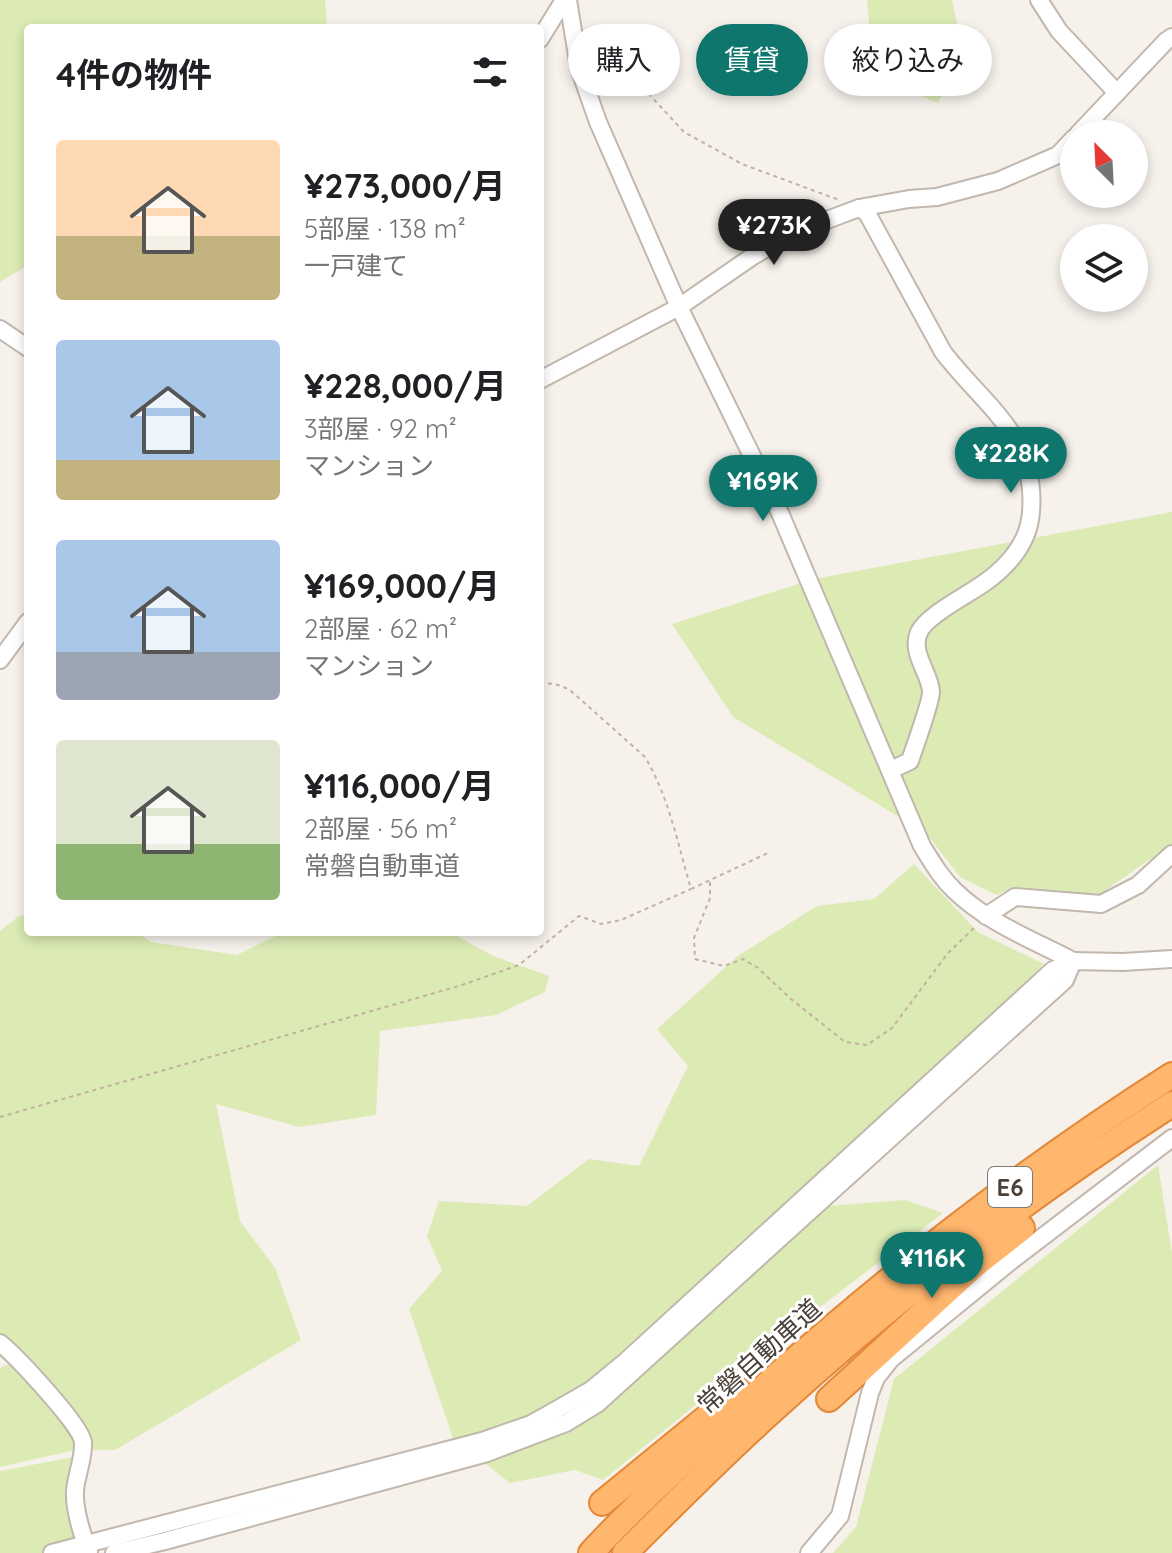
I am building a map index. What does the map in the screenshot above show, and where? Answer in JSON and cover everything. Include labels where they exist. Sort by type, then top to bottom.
[{"type":"highway","name":"常磐自動車道","points":[[591,1553],[664,1480],[855,1307],[1004,1191],[1172,1075]]},
{"type":"highway","name":"常磐自動車道","points":[[625,1553],[765,1417],[872,1324],[1020,1209],[1169,1106]]},
{"type":"highway","points":[[829,1399],[975,1265],[1169,1106]]},
{"type":"highway","points":[[602,1503],[757,1376],[855,1307]]},
{"type":"street","points":[[544,33],[566,0]]},
{"type":"street","points":[[566,0],[579,68],[598,122],[679,307],[780,513],[922,846],[935,868],[955,891],[986,916],[1073,961]]},
{"type":"street","points":[[1039,0],[1059,31],[1117,93]]},
{"type":"street","points":[[1091,120],[1172,37]]},
{"type":"street","points":[[544,378],[679,307],[753,256],[795,232],[859,208],[937,197],[998,181],[1060,153]]},
{"type":"street","points":[[859,208],[867,213],[943,352],[999,415],[1017,441],[1026,460],[1031,488],[1030,521],[1018,550],[1004,567],[939,613],[922,627],[917,636],[921,665],[931,692],[910,761],[891,770]]},
{"type":"street","points":[[0,329],[24,345]]},
{"type":"street","points":[[0,660],[24,627]]},
{"type":"street","points":[[986,916],[1015,897],[1101,904],[1138,885],[1172,854]]},
{"type":"street","points":[[52,1553],[88,1549],[482,1441],[531,1424],[591,1390],[625,1362],[1053,970],[1073,961],[1172,959]]},
{"type":"street","points":[[114,1553],[168,1547],[487,1453],[566,1423],[597,1404],[1065,980],[1073,961]]},
{"type":"street","points":[[809,1553],[840,1516],[870,1393],[876,1378],[891,1359],[1011,1261],[1172,1138]]},
{"type":"street","points":[[0,1343],[59,1406],[83,1439],[75,1493],[81,1531],[88,1549]]},
{"type":"path","points":[[651,96],[684,132],[742,164],[859,208]]},
{"type":"path","points":[[544,683],[559,684],[570,690],[645,757],[661,791],[691,889]]},
{"type":"path","points":[[0,1117],[459,986],[519,965],[579,916],[601,924],[621,920],[770,852]]},
{"type":"path","points":[[710,882],[710,898],[694,938],[695,959],[724,966],[743,959],[758,968],[845,1042],[867,1045],[892,1028],[948,953],[986,916]]},
{"type":"green space","points":[[0,0],[325,0],[327,24],[24,24],[24,267],[0,282]]},
{"type":"green space","points":[[867,0],[952,0],[957,24],[869,24]]},
{"type":"green space","points":[[921,96],[941,96],[938,103]]},
{"type":"green space","points":[[1172,512],[1172,844],[1100,894],[1010,889],[996,895],[960,877],[926,833],[733,717],[672,624],[814,579]]},
{"type":"green space","points":[[914,864],[978,932],[1044,964],[808,1189],[829,1206],[905,1200],[943,1213],[751,1360],[603,1480],[575,1470],[510,1483],[453,1438],[409,1309],[442,1271],[427,1236],[439,1201],[527,1206],[589,1159],[639,1166],[688,1066],[657,1029],[738,956],[817,906],[874,899]]},
{"type":"green space","points":[[24,915],[24,936],[142,936],[151,942],[237,955],[275,936],[457,936],[493,956],[549,976],[545,992],[496,1015],[380,1031],[376,1115],[299,1127],[216,1104],[240,1221],[275,1268],[301,1340],[115,1450],[75,1450],[0,1467],[0,1368],[13,1362],[0,1353],[0,931]]},
{"type":"green space","points":[[1158,1165],[1172,1253],[1172,1553],[833,1553],[856,1527],[894,1379]]},
{"type":"green space","points":[[74,1457],[67,1493],[84,1553],[0,1553],[0,1471]]}]
